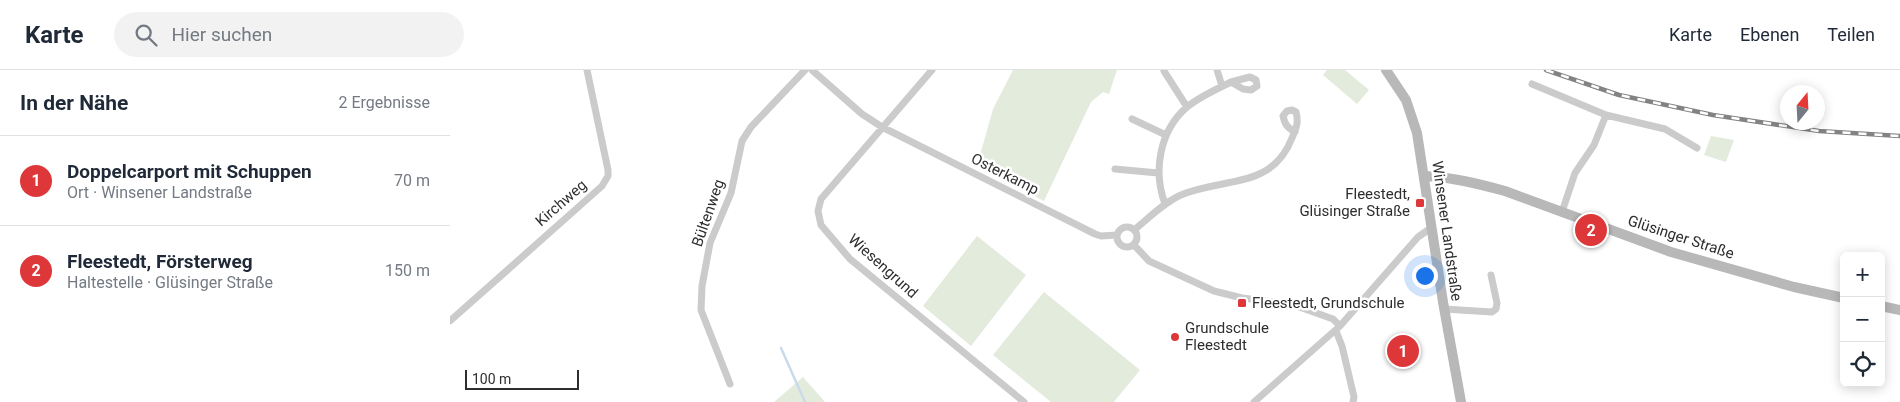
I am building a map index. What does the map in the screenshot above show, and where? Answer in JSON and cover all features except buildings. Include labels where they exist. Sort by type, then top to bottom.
[{"type":"street","name":"Kirchweg","points":[[450,321],[602,186],[608,176],[587,70]]},
{"type":"street","name":"Bültenweg","points":[[730,384],[701,310],[702,286],[710,243],[731,193],[742,141],[751,127],[805,70]]},
{"type":"street","name":"Osterkamp","points":[[812,70],[862,114],[882,127],[1095,234],[1117,236]]},
{"type":"street","points":[[882,127],[932,70]]},
{"type":"street","points":[[1217,70],[1222,86]]},
{"type":"street","name":"Winsener Landstraße","points":[[1386,70],[1403,94],[1412,114],[1461,402]]},
{"type":"street","points":[[1164,71],[1186,107]]},
{"type":"street","points":[[1165,204],[1160,191],[1158,173],[1160,152],[1166,135],[1186,107],[1231,82]]},
{"type":"street","points":[[1532,84],[1606,115],[1665,129],[1696,148]]},
{"type":"street","points":[[1562,212],[1575,173],[1594,145],[1606,115]]},
{"type":"street","points":[[1132,119],[1166,135]]},
{"type":"street","name":"Wiesengrund","points":[[882,127],[821,198],[818,211],[821,225],[850,259],[1024,402]]},
{"type":"street","points":[[1134,245],[1137,237],[1134,230],[1165,204],[1181,195],[1246,179],[1269,170],[1288,150],[1295,132]]},
{"type":"street","points":[[1116,169],[1158,173]]},
{"type":"street","name":"Glüsinger Straße","points":[[1424,176],[1437,176],[1505,191],[1696,260],[1794,287],[1840,297]]},
{"type":"street","name":"Osterkamp","points":[[1134,230],[1126,227],[1119,232],[1117,236],[1118,242],[1122,246],[1134,245],[1149,261],[1214,291],[1237,298],[1291,304],[1333,319],[1338,328]]},
{"type":"street","points":[[1254,402],[1338,328],[1418,237],[1431,228]]},
{"type":"street","points":[[1444,309],[1492,312],[1496,309],[1497,303],[1491,275]]},
{"type":"street","points":[[1885,307],[1900,310]]},
{"type":"street","points":[[1338,328],[1354,397],[1353,402]]},
{"type":"green space","points":[[1013,70],[1117,70],[1109,94],[1103,92],[1091,102],[1044,201],[977,166],[993,109]]},
{"type":"green space","points":[[1327,70],[1345,70],[1369,90],[1357,104],[1323,75]]},
{"type":"green space","points":[[1711,136],[1734,140],[1726,162],[1704,155]]},
{"type":"green space","points":[[977,236],[1026,275],[971,346],[923,306]]},
{"type":"green space","points":[[1044,292],[1140,370],[1114,402],[1051,402],[993,355]]},
{"type":"green space","points":[[803,377],[825,402],[774,402]]},
{"type":"waterway","points":[[781,348],[805,402]]},
{"type":"railway","points":[[1546,70],[1619,95],[1713,115],[1819,131],[1900,136]]},
{"type":"place","name":"Fleestedt, Glüsinger Straße","points":[[1420,203]]},
{"type":"place","name":"Fleestedt, Försterweg","points":[[1591,230]]},
{"type":"place","name":"Fleestedt, Grundschule","points":[[1242,303]]},
{"type":"place","name":"Grundschule Fleestedt","points":[[1175,337]]},
{"type":"place","name":"Doppelcarport mit Schuppen","points":[[1403,351]]}]
